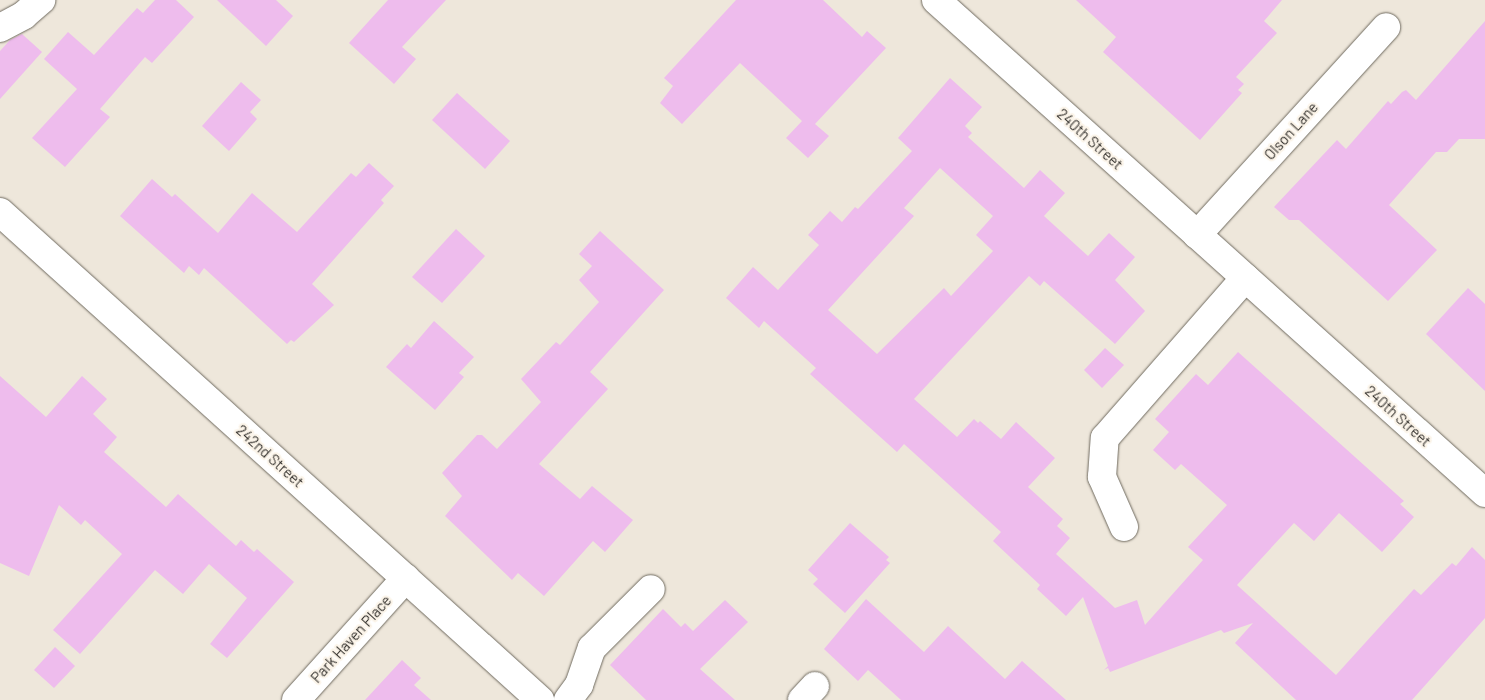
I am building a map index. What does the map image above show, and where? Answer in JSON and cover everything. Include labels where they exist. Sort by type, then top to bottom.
[{"type":"street","points":[[0,28],[41,0]]},
{"type":"street","name":"240th Street","points":[[936,0],[1485,493]]},
{"type":"street","name":"Olson Lane","points":[[1197,235],[1386,27]]},
{"type":"street","name":"242nd Street","points":[[0,212],[540,700]]},
{"type":"street","points":[[1124,527],[1102,477],[1105,438],[1245,278]]},
{"type":"street","name":"Park Haven Place","points":[[296,700],[406,578]]},
{"type":"street","points":[[568,700],[579,685],[592,648],[651,589]]},
{"type":"building","points":[[155,0],[176,0],[194,17],[152,63],[145,57],[100,109],[110,117],[65,167],[32,138],[77,89],[44,59],[68,32],[94,55],[137,8],[143,13]]},
{"type":"building","points":[[217,0],[276,0],[293,16],[266,46]]},
{"type":"building","points":[[388,0],[446,0],[402,47],[416,59],[394,84],[349,43]]},
{"type":"building","points":[[736,0],[823,0],[862,37],[867,31],[886,48],[815,124],[829,136],[808,158],[786,138],[802,121],[740,63],[682,124],[660,103],[673,86],[664,78]]},
{"type":"building","points":[[1076,0],[1282,0],[1264,21],[1277,33],[1236,77],[1244,84],[1238,90],[1242,93],[1200,140],[1103,52],[1116,37]]},
{"type":"building","points":[[1485,21],[1485,139],[1459,139],[1447,152],[1436,152],[1389,205],[1437,250],[1388,301],[1299,220],[1289,220],[1274,207],[1337,140],[1346,149],[1388,101],[1391,104],[1406,90],[1416,100]]},
{"type":"building","points":[[22,34],[42,52],[0,99],[0,51],[10,40]]},
{"type":"building","points":[[950,78],[982,107],[965,126],[972,133],[968,137],[1024,188],[1040,170],[1065,193],[1044,216],[1088,256],[1109,233],[1135,257],[1115,280],[1145,311],[1115,344],[1044,281],[1040,286],[1029,276],[914,399],[957,437],[974,419],[978,423],[980,421],[1001,439],[1016,422],[1055,458],[1028,487],[1063,519],[1057,526],[1070,538],[1056,554],[1115,608],[1137,600],[1145,625],[1203,560],[1188,547],[1227,505],[1181,464],[1175,470],[1153,450],[1169,432],[1155,419],[1196,374],[1208,385],[1238,352],[1404,501],[1400,504],[1414,517],[1382,552],[1339,513],[1314,541],[1294,523],[1237,585],[1336,675],[1414,589],[1421,595],[1452,563],[1456,566],[1472,547],[1485,560],[1485,618],[1412,700],[1296,700],[1235,643],[1253,623],[1224,633],[1221,630],[1110,672],[1108,668],[1104,670],[1108,666],[1083,597],[1066,616],[1037,589],[1040,585],[993,541],[1001,532],[904,444],[897,452],[810,374],[816,368],[764,321],[759,328],[726,298],[753,267],[778,290],[819,245],[808,235],[830,211],[842,222],[855,207],[858,209],[912,151],[898,138]],"holes":[[[940,168],[993,216],[976,235],[993,251],[951,296],[944,288],[877,354],[828,310],[914,216],[904,208]]]},
{"type":"building","points":[[241,82],[261,100],[250,112],[257,119],[229,151],[202,126]]},
{"type":"building","points":[[457,93],[510,141],[485,169],[432,120]]},
{"type":"building","points":[[369,163],[394,186],[381,200],[384,203],[312,284],[334,305],[294,342],[291,340],[287,344],[204,268],[199,275],[189,266],[184,273],[120,216],[152,179],[172,197],[175,194],[218,233],[252,193],[297,232],[351,173],[356,177]]},
{"type":"building","points":[[456,229],[485,256],[442,303],[412,277]]},
{"type":"building","points":[[600,231],[664,290],[590,372],[608,389],[539,464],[580,499],[592,486],[633,520],[605,552],[593,541],[544,596],[518,573],[512,580],[445,516],[462,496],[442,473],[477,435],[482,435],[497,449],[541,402],[521,379],[556,342],[560,345],[599,302],[579,280],[592,266],[579,254]]},
{"type":"building","points":[[1468,288],[1485,304],[1485,391],[1426,334]]},
{"type":"building","points":[[434,321],[474,357],[459,373],[464,377],[435,410],[386,367],[407,344],[411,348]]},
{"type":"building","points":[[1105,348],[1124,365],[1102,388],[1084,370]]},
{"type":"building","points":[[0,376],[46,417],[82,376],[107,399],[93,414],[117,437],[104,452],[166,507],[178,494],[236,546],[241,540],[254,552],[257,549],[294,582],[227,658],[210,644],[247,598],[209,564],[183,594],[155,570],[80,654],[53,630],[122,554],[85,520],[81,525],[59,505],[29,576],[0,563]]},
{"type":"building","points":[[850,523],[889,557],[886,560],[890,563],[845,613],[813,584],[818,579],[808,570]]},
{"type":"building","points":[[866,599],[924,652],[948,626],[1005,679],[1022,661],[1066,700],[901,700],[868,670],[858,681],[824,649]]},
{"type":"building","points":[[725,600],[748,622],[700,669],[735,700],[646,700],[610,665],[663,609],[681,627],[685,623],[693,631]]},
{"type":"building","points":[[55,647],[75,666],[54,688],[34,670]]},
{"type":"building","points":[[402,660],[421,678],[414,685],[431,700],[365,700]]}]
